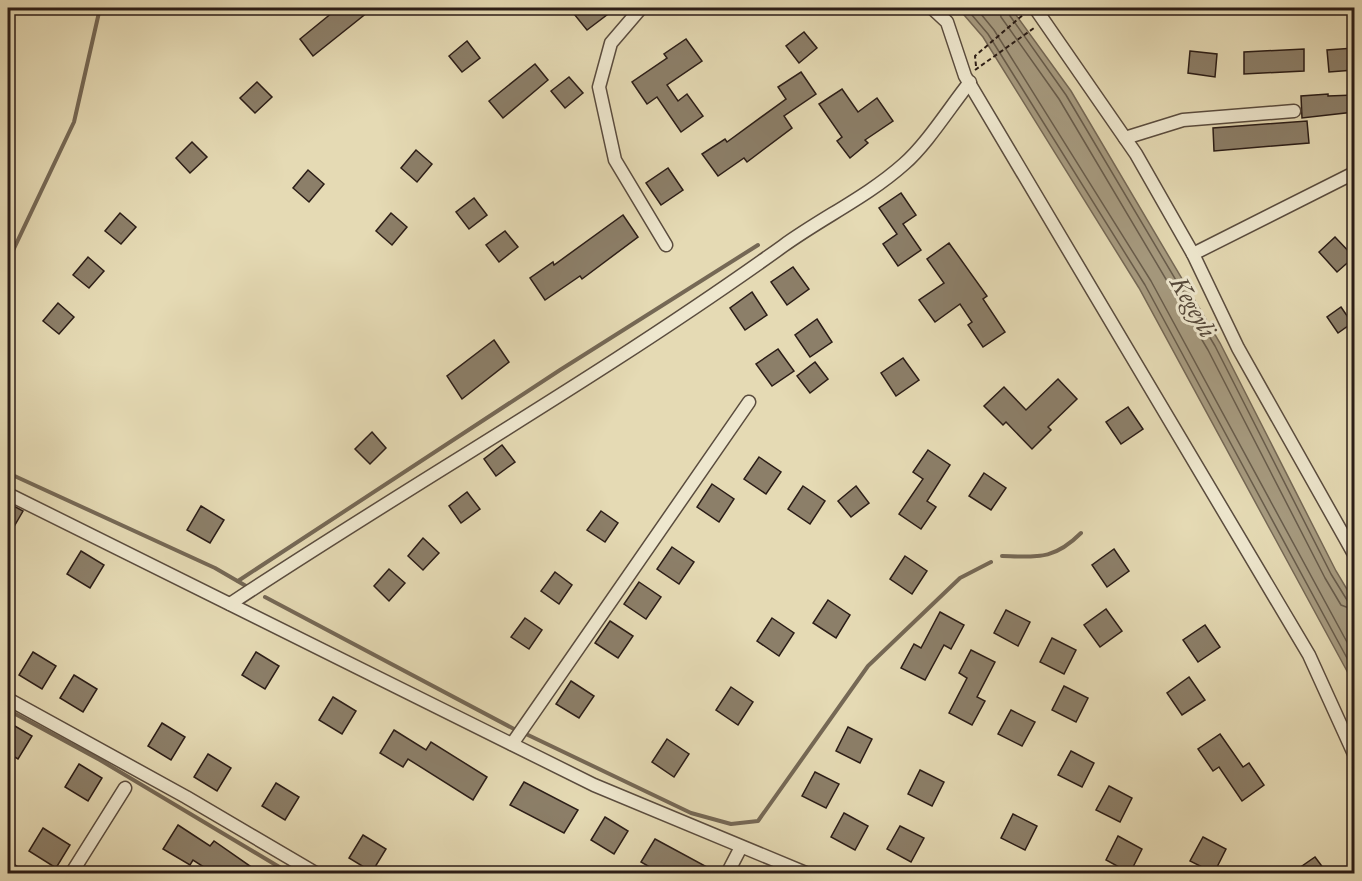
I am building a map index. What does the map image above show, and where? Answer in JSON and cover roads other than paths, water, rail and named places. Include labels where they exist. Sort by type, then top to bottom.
[{"type":"street","points":[[641,8],[611,44],[599,87],[615,160],[666,245]]},
{"type":"street","points":[[933,8],[947,22],[970,76],[1309,655],[1354,754]]},
{"type":"street","points":[[1031,10],[1125,138],[1193,254],[1238,348],[1354,554]]},
{"type":"street","points":[[230,604],[340,532],[687,315],[787,243],[849,207],[906,163],[970,76]]},
{"type":"street","points":[[1125,138],[1183,120],[1294,111]]},
{"type":"street","points":[[1193,254],[1354,173]]},
{"type":"street","points":[[512,744],[749,402]]},
{"type":"street","points":[[8,494],[594,785],[741,848],[808,873]]},
{"type":"street","points":[[8,699],[186,797],[317,873]]},
{"type":"street","points":[[71,873],[125,788]]},
{"type":"street","points":[[727,873],[741,848]]},
{"type":"street","points":[[8,868],[16,873]]},
{"type":"water","name":"Kegeyli","points":[[958,8],[1011,8],[1071,91],[1220,343],[1336,571],[1354,601],[1354,684],[1139,288],[983,37]]},
{"type":"waterway","points":[[8,261],[74,122],[100,8]]},
{"type":"waterway","points":[[238,581],[560,370],[758,245]]},
{"type":"waterway","points":[[8,473],[215,568],[246,586]]},
{"type":"waterway","points":[[1002,556],[1045,555],[1062,548],[1081,533]]},
{"type":"waterway","points":[[526,734],[691,813],[731,824],[758,821],[868,666],[960,578],[991,562]]},
{"type":"waterway","points":[[265,597],[514,729]]},
{"type":"waterway","points":[[8,710],[100,760],[291,874]]}]
